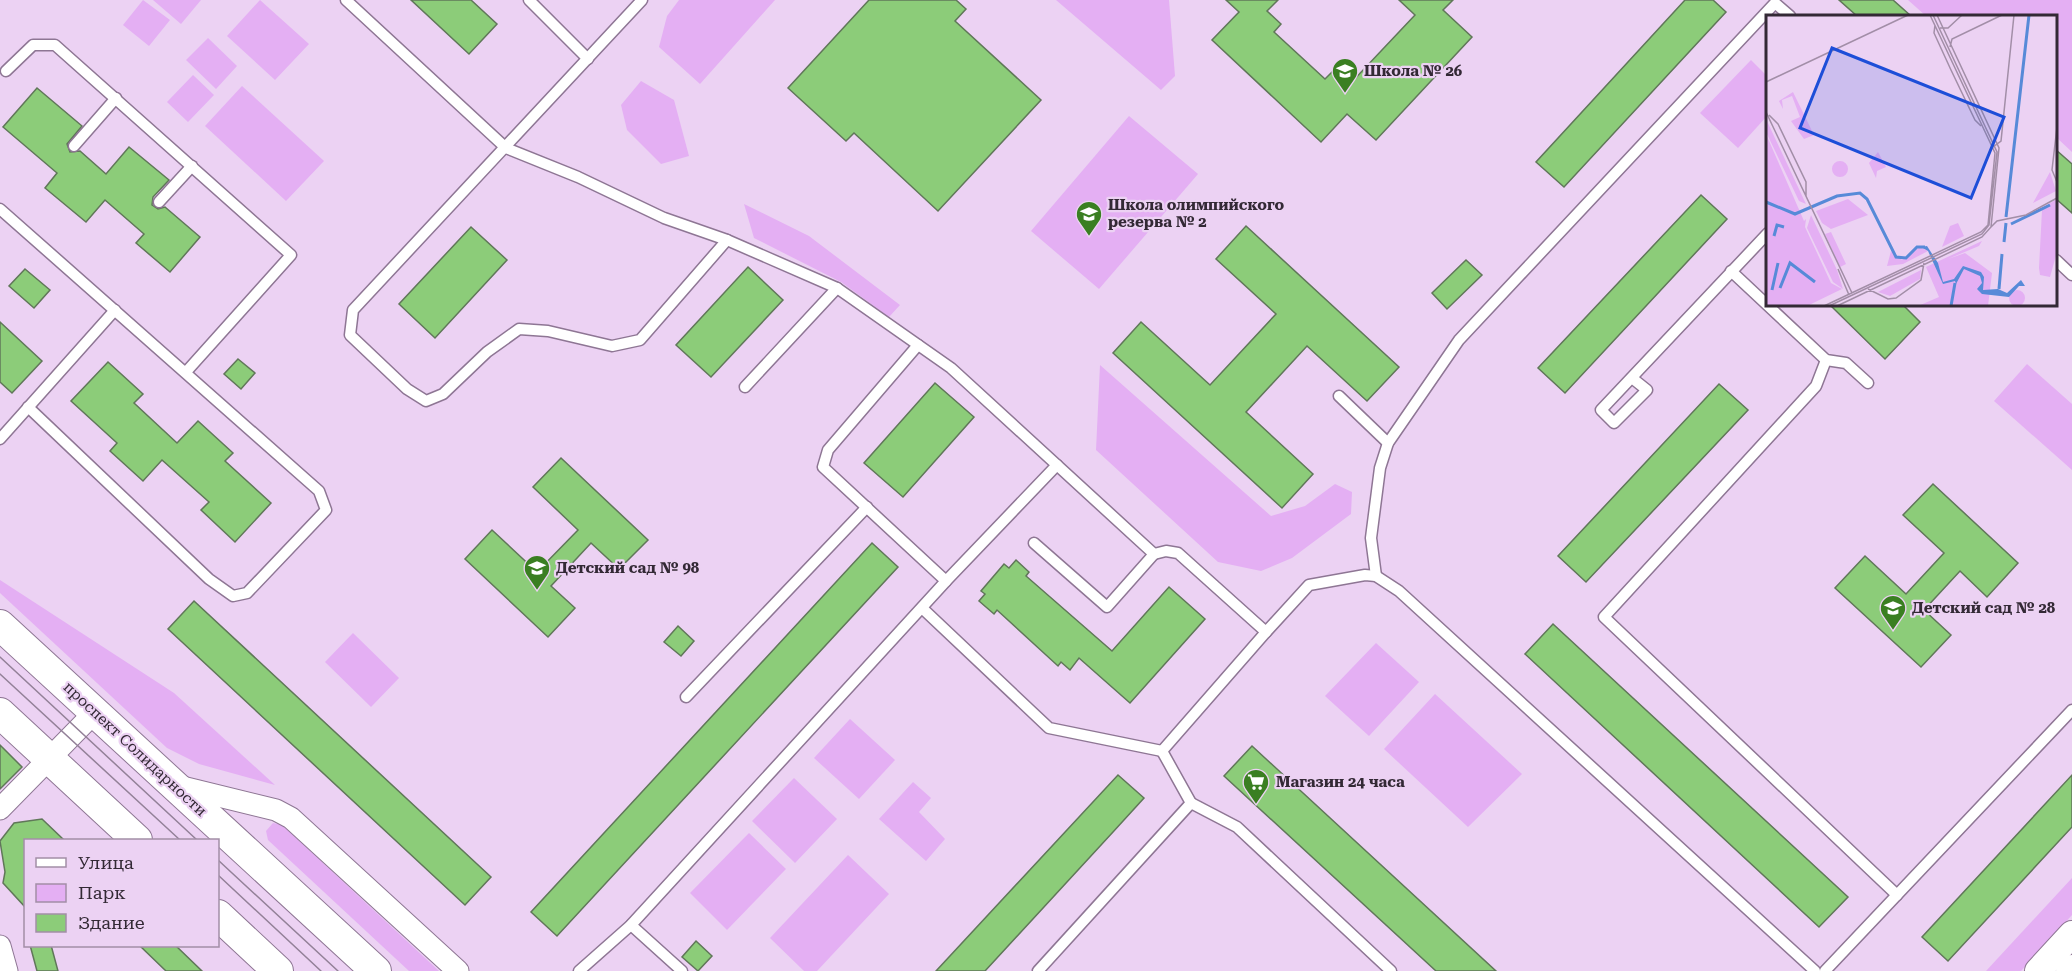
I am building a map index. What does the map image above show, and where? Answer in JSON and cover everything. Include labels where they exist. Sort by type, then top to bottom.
[{"type":"main road","name":"проспект Солидарности","points":[[0,625],[376,971]]},
{"type":"main road","points":[[0,713],[136,839]]},
{"type":"main road","points":[[219,916],[278,971]]},
{"type":"street","points":[[0,809],[95,712]]},
{"type":"street","points":[[174,785],[276,810],[291,818],[458,971]]},
{"type":"street","points":[[2038,971],[2072,934]]},
{"type":"street","points":[[0,946],[7,971]]},
{"type":"street","points":[[2069,971],[2072,968]]},
{"type":"lane","points":[[346,0],[506,148],[578,177],[664,218],[728,240],[837,288],[951,368],[1154,554]]},
{"type":"lane","points":[[529,0],[588,59]]},
{"type":"lane","points":[[642,0],[353,310],[350,335],[407,389],[426,401],[443,394],[487,352],[519,329],[548,331],[612,346],[640,340],[728,240]]},
{"type":"lane","points":[[1376,576],[1371,538],[1380,468],[1388,442],[1459,340],[1774,2],[1789,15]]},
{"type":"lane","points":[[2,71],[33,45],[55,45],[291,255],[186,372]]},
{"type":"lane","points":[[74,146],[116,98]]},
{"type":"lane","points":[[159,202],[192,166]]},
{"type":"lane","points":[[0,209],[319,491],[326,510],[247,593],[233,596],[209,579],[28,407]]},
{"type":"lane","points":[[1632,378],[1766,234]]},
{"type":"lane","points":[[2057,262],[2072,275]]},
{"type":"lane","points":[[1731,272],[1766,304]]},
{"type":"lane","points":[[745,387],[837,288]]},
{"type":"lane","points":[[1768,306],[1826,360],[1846,363],[1868,383]]},
{"type":"lane","points":[[0,439],[115,310]]},
{"type":"lane","points":[[918,345],[828,450],[823,467],[946,581]]},
{"type":"lane","points":[[1826,360],[1816,386],[1604,617],[1897,895]]},
{"type":"lane","points":[[1339,396],[1388,442]]},
{"type":"lane","points":[[579,971],[631,925],[921,608],[1056,465]]},
{"type":"lane","points":[[686,697],[867,507]]},
{"type":"lane","points":[[1034,543],[1107,607],[1154,554],[1166,551],[1178,553],[1266,632]]},
{"type":"lane","points":[[1162,751],[1309,585],[1365,575],[1376,576],[1399,591],[1815,971]]},
{"type":"lane","points":[[921,608],[1049,728],[1162,751],[1191,803],[1237,827],[1392,971]]},
{"type":"lane","points":[[1825,971],[2072,710]]},
{"type":"lane","points":[[1038,971],[1191,803]]},
{"type":"lane","points":[[631,925],[682,971]]},
{"type":"green space","points":[[143,0],[170,20],[149,46],[123,25]]},
{"type":"green space","points":[[153,0],[201,0],[181,24]]},
{"type":"green space","points":[[260,0],[309,44],[275,80],[227,36]]},
{"type":"green space","points":[[679,0],[775,0],[700,84],[659,47],[667,16]]},
{"type":"green space","points":[[1056,0],[1169,0],[1175,76],[1161,90]]},
{"type":"green space","points":[[1908,0],[2072,0],[2072,152],[2057,138],[2057,15],[1925,15]]},
{"type":"green space","points":[[208,38],[237,66],[216,89],[186,60]]},
{"type":"green space","points":[[1751,60],[1766,75],[1766,117],[1738,148],[1700,113]]},
{"type":"green space","points":[[193,75],[214,95],[188,122],[167,102]]},
{"type":"green space","points":[[641,81],[674,100],[689,156],[661,164],[627,130],[621,105]]},
{"type":"green space","points":[[242,86],[324,161],[286,201],[205,126]]},
{"type":"green space","points":[[1129,116],[1198,174],[1099,289],[1031,231]]},
{"type":"green space","points":[[744,204],[809,236],[900,305],[889,317],[841,282],[754,238]]},
{"type":"green space","points":[[2027,364],[2072,404],[2072,470],[1994,401]]},
{"type":"green space","points":[[1100,365],[1271,516],[1305,506],[1335,484],[1352,492],[1351,514],[1292,558],[1261,571],[1218,562],[1096,450]]},
{"type":"green space","points":[[0,580],[174,693],[275,785],[199,764],[167,748],[0,593]]},
{"type":"green space","points":[[353,633],[399,678],[371,707],[325,662]]},
{"type":"green space","points":[[1376,643],[1419,682],[1369,736],[1325,696]]},
{"type":"green space","points":[[1435,694],[1522,774],[1468,827],[1384,749]]},
{"type":"green space","points":[[850,719],[895,760],[859,799],[814,758]]},
{"type":"green space","points":[[794,778],[837,819],[795,863],[752,821]]},
{"type":"green space","points":[[913,782],[931,798],[919,812],[945,839],[926,861],[879,819]]},
{"type":"green space","points":[[273,823],[282,825],[439,971],[409,971],[268,840],[266,831]]},
{"type":"green space","points":[[749,833],[786,869],[727,930],[690,893]]},
{"type":"green space","points":[[848,855],[889,894],[817,971],[804,971],[770,938]]},
{"type":"green space","points":[[2072,878],[2072,915],[2021,971],[1986,971]]},
{"type":"building","points":[[411,0],[471,0],[497,24],[469,54]]},
{"type":"building","points":[[869,0],[956,0],[966,9],[955,21],[1041,100],[938,211],[854,133],[846,141],[788,88]]},
{"type":"building","points":[[1226,0],[1278,0],[1267,11],[1281,24],[1274,32],[1325,79],[1333,71],[1348,86],[1415,15],[1399,0],[1453,0],[1443,10],[1472,37],[1376,140],[1347,114],[1321,142],[1212,40],[1239,12]]},
{"type":"building","points":[[1685,0],[1713,0],[1726,12],[1564,187],[1536,162]]},
{"type":"building","points":[[1839,0],[1893,0],[1910,15],[1856,15]]},
{"type":"building","points":[[37,88],[82,126],[67,144],[70,152],[80,151],[106,174],[129,147],[169,180],[153,197],[152,205],[158,209],[165,207],[200,237],[170,272],[136,243],[144,234],[105,200],[86,222],[45,188],[57,173],[3,127]]},
{"type":"building","points":[[2057,151],[2072,164],[2072,213],[2057,200]]},
{"type":"building","points":[[1701,195],[1727,219],[1565,393],[1538,368]]},
{"type":"building","points":[[1246,226],[1399,367],[1367,401],[1307,346],[1246,412],[1313,474],[1282,508],[1113,353],[1141,322],[1210,385],[1276,314],[1216,259]]},
{"type":"building","points":[[471,227],[507,260],[435,338],[399,304]]},
{"type":"building","points":[[1466,260],[1482,275],[1447,309],[1432,293]]},
{"type":"building","points":[[748,267],[783,300],[711,377],[676,345]]},
{"type":"building","points":[[25,269],[50,290],[34,308],[9,286]]},
{"type":"building","points":[[1831,306],[1904,306],[1920,322],[1885,359]]},
{"type":"building","points":[[0,322],[42,361],[12,393],[0,382]]},
{"type":"building","points":[[238,359],[255,373],[241,389],[224,374]]},
{"type":"building","points":[[108,362],[143,394],[134,403],[177,443],[198,421],[233,453],[225,461],[271,503],[235,542],[201,510],[209,502],[162,460],[143,481],[110,451],[117,443],[71,401]]},
{"type":"building","points":[[935,383],[974,417],[903,497],[864,463]]},
{"type":"building","points":[[1719,384],[1748,410],[1586,582],[1558,556]]},
{"type":"building","points":[[561,458],[648,540],[619,569],[591,543],[551,586],[575,608],[548,637],[465,559],[492,530],[537,572],[578,530],[533,487]]},
{"type":"building","points":[[1933,484],[2018,563],[1987,597],[1960,571],[1924,610],[1951,635],[1921,667],[1835,588],[1865,556],[1906,594],[1944,553],[1903,515]]},
{"type":"building","points":[[872,543],[898,567],[557,936],[531,912]]},
{"type":"building","points":[[1016,560],[1029,572],[1026,576],[1112,651],[1169,587],[1205,619],[1130,703],[1079,658],[1070,670],[1061,662],[1058,666],[997,610],[994,614],[979,601],[985,594],[981,591],[1004,564],[1009,568]]},
{"type":"building","points":[[194,601],[491,877],[465,905],[168,629]]},
{"type":"building","points":[[1553,624],[1848,897],[1819,927],[1525,654]]},
{"type":"building","points":[[678,626],[694,641],[681,656],[664,642]]},
{"type":"building","points":[[0,745],[22,767],[0,789]]},
{"type":"building","points":[[1252,746],[1496,971],[1436,971],[1224,776]]},
{"type":"building","points":[[1118,775],[1144,798],[985,971],[936,971]]},
{"type":"building","points":[[2072,775],[2072,827],[1948,961],[1922,937]]},
{"type":"building","points":[[42,819],[63,839],[24,839],[24,906],[3,883],[5,872],[0,841],[14,823]]},
{"type":"building","points":[[696,941],[712,956],[698,971],[682,957]]},
{"type":"building","points":[[31,947],[52,947],[58,971],[37,971]]},
{"type":"building","points":[[141,947],[177,947],[202,971],[166,971]]},
{"type":"tram line","points":[[0,657],[196,839]]},
{"type":"tram line","points":[[0,674],[179,839]]},
{"type":"tram line","points":[[219,861],[338,971]]},
{"type":"tram line","points":[[219,876],[321,971]]},
{"type":"place","name":"Школа № 26","points":[[1345,94]]},
{"type":"place","name":"Школа олимпийского резерва № 2","points":[[1089,237]]},
{"type":"place","name":"Детский сад № 98","points":[[537,591]]},
{"type":"place","name":"Детский сад № 28","points":[[1893,631]]},
{"type":"place","name":"Магазин 24 часа","points":[[1256,805]]}]
